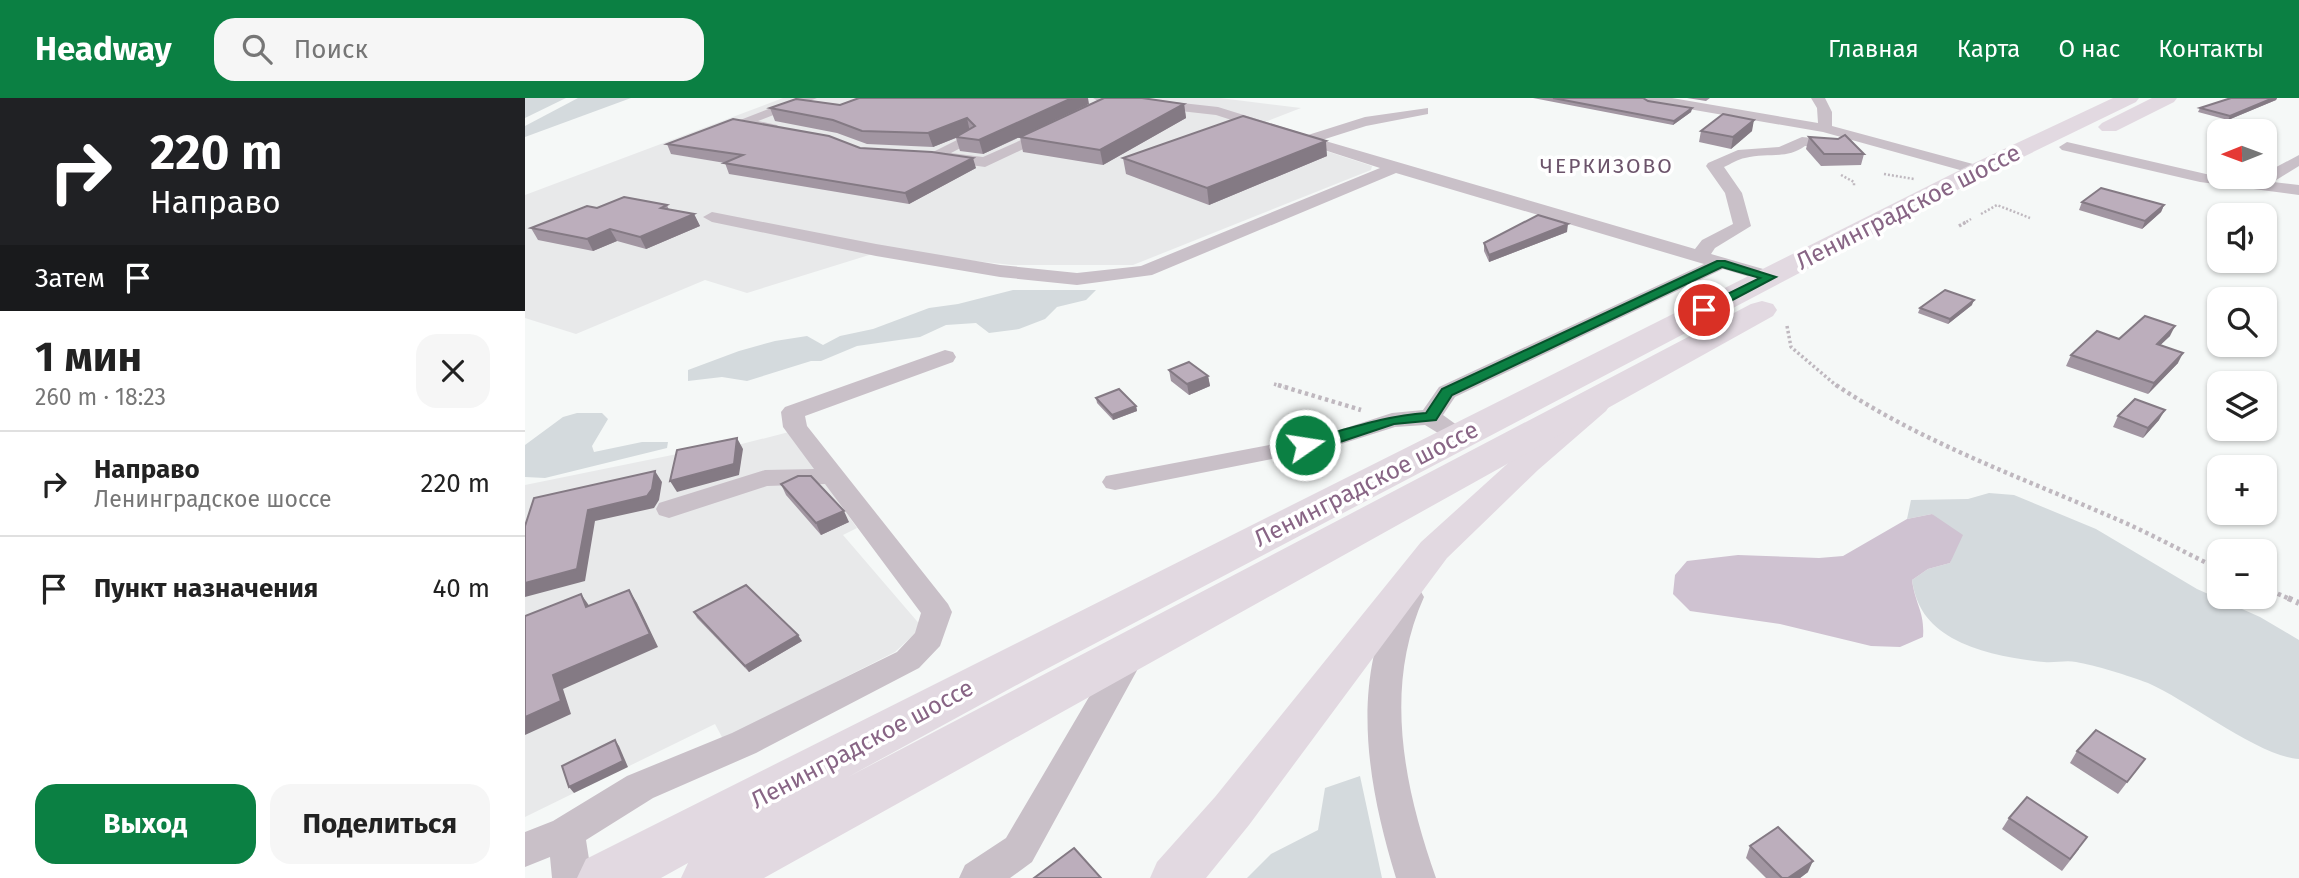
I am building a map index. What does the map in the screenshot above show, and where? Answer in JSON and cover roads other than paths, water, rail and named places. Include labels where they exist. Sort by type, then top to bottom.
[{"type":"highway","name":"Ленинградское шоссе","points":[[606,878],[1445,426],[1770,277],[1978,170],[2129,98]]},
{"type":"highway","name":"Ленинградское шоссе","points":[[710,878],[1616,388],[2067,148],[2167,98]]},
{"type":"main road","points":[[1175,878],[1232,811],[1434,550],[1527,463],[1616,388]]},
{"type":"street","points":[[783,130],[742,122],[810,98]]},
{"type":"street","points":[[1648,98],[1929,149],[1978,170]]},
{"type":"street","points":[[1818,98],[1823,104],[1826,121],[1824,128]]},
{"type":"street","points":[[1104,102],[1218,111],[1395,168],[1770,277]]},
{"type":"street","points":[[1308,140],[1342,126],[1376,117],[1423,111]]},
{"type":"street","points":[[969,138],[929,155],[985,162],[1073,121]]},
{"type":"street","points":[[1710,260],[1708,244],[1742,226],[1742,216],[1725,174],[1714,166],[1743,153],[1791,149],[1802,141],[1821,141],[1850,150]]},
{"type":"street","points":[[2067,148],[2207,178]]},
{"type":"street","points":[[2277,173],[2299,160]]},
{"type":"street","points":[[712,217],[876,250],[1000,271],[1077,279],[1145,271],[1395,168]]},
{"type":"street","points":[[2277,187],[2299,190]]},
{"type":"street","points":[[1115,482],[1332,440],[1392,420],[1445,426],[1447,392],[1710,260]]},
{"type":"street","points":[[525,850],[566,833],[641,787],[744,743],[908,660],[929,638],[937,612],[835,476],[795,428],[793,412],[946,358]]},
{"type":"street","points":[[669,509],[765,478],[835,476]]},
{"type":"street","points":[[1416,878],[1408,856],[1390,771],[1385,721],[1386,667],[1394,630],[1434,550]]},
{"type":"street","points":[[979,878],[1019,850],[1133,648]]},
{"type":"street","points":[[566,833],[572,878]]},
{"type":"district","name":"ЧЕРКИЗОВО","points":[[1607,166]]}]
